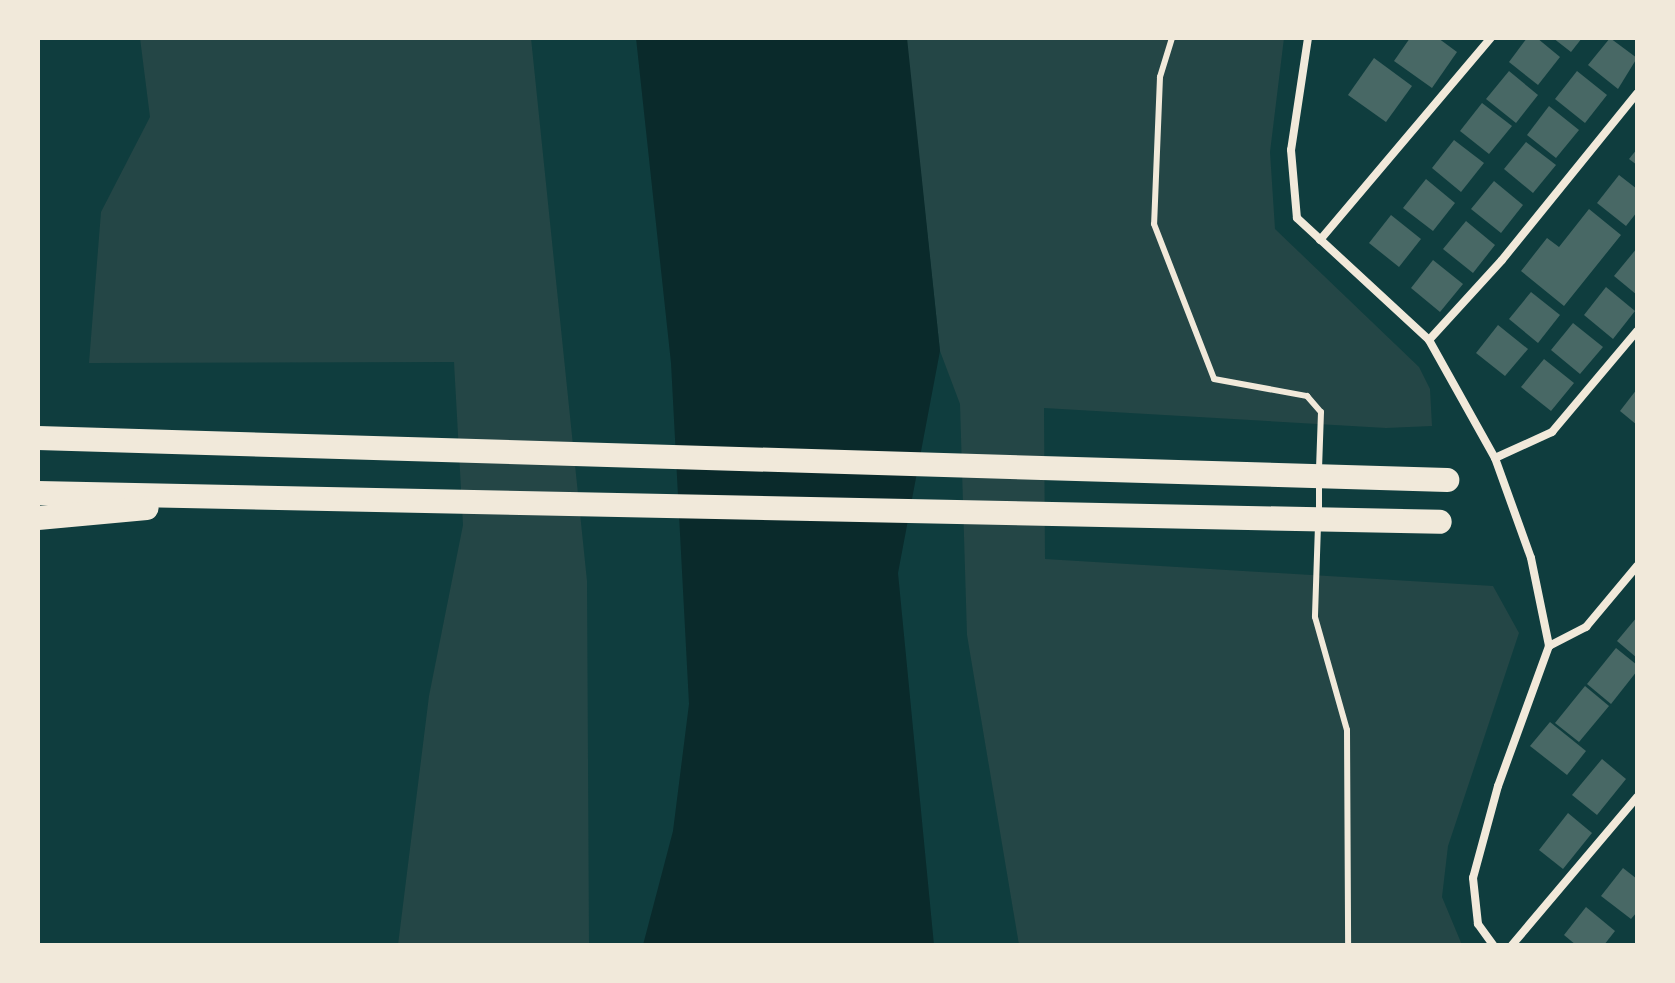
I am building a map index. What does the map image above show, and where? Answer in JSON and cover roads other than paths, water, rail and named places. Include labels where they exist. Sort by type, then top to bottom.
[{"type":"highway","points":[[38,438],[1447,480]]},
{"type":"highway","points":[[47,493],[1440,522]]},
{"type":"highway","points":[[42,518],[265,496]]},
{"type":"street","points":[[1308,38],[1291,150],[1297,218],[1429,340],[1495,458],[1531,558],[1549,646],[1477,850],[1473,907],[1493,945]]},
{"type":"street","points":[[1320,240],[1491,38]]},
{"type":"street","points":[[1429,340],[1502,260],[1637,93]]},
{"type":"street","points":[[1495,458],[1552,432],[1637,331]]},
{"type":"street","points":[[1549,646],[1586,627],[1637,566]]},
{"type":"street","points":[[1512,945],[1637,797]]},
{"type":"lane","points":[[1172,38],[1160,77],[1154,224],[1195,340],[1214,379],[1307,396],[1321,412],[1315,617],[1347,730],[1348,945]]}]
